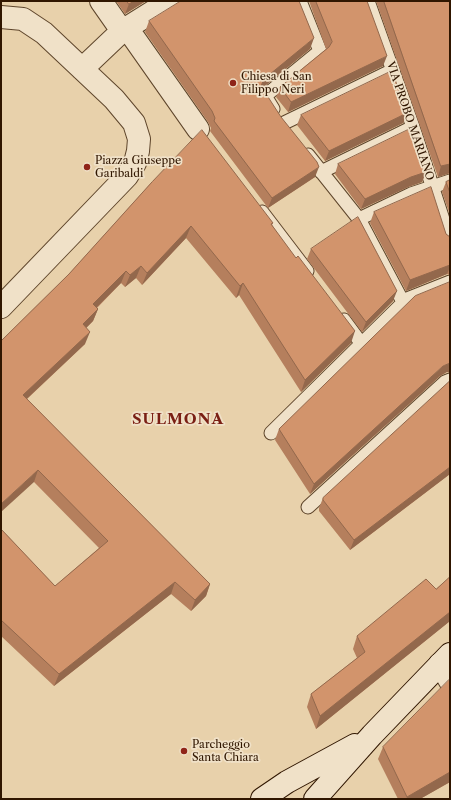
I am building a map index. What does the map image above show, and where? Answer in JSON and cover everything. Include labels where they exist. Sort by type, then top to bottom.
[{"type":"street","points":[[101,1],[203,135]]},
{"type":"street","points":[[82,69],[124,30],[170,1]]},
{"type":"street","points":[[1,17],[22,19],[44,33],[114,99],[134,124],[139,139],[135,163],[127,176],[1,307]]},
{"type":"street","points":[[315,799],[372,735],[447,666]]},
{"type":"street","points":[[262,799],[304,773],[372,735]]},
{"type":"street","points":[[304,773],[309,781],[309,799]]},
{"type":"lane","points":[[300,1],[320,51],[264,96],[321,172],[359,219],[404,302]]},
{"type":"lane","name":"VIA PROBO MARIANO","points":[[368,1],[393,70],[450,241]]},
{"type":"lane","points":[[284,124],[393,70]]},
{"type":"lane","points":[[321,172],[412,126]]},
{"type":"lane","points":[[359,219],[410,194],[450,181]]},
{"type":"lane","points":[[256,204],[313,280]]},
{"type":"lane","points":[[271,433],[404,302],[418,293],[450,282]]},
{"type":"lane","points":[[337,311],[361,343]]},
{"type":"lane","points":[[308,506],[396,425],[450,380]]},
{"type":"building","points":[[127,1],[134,1],[129,4]]},
{"type":"building","points":[[181,1],[299,1],[314,38],[264,79],[261,86],[281,117],[317,162],[319,167],[272,198],[214,121],[215,118],[212,111],[149,21]]},
{"type":"building","points":[[316,1],[367,1],[387,56],[291,102],[280,87],[329,47],[332,42]]},
{"type":"building","points":[[384,1],[448,1],[450,3],[450,164],[441,166]]},
{"type":"building","points":[[392,71],[407,113],[329,151],[301,115]]},
{"type":"building","points":[[412,128],[426,172],[411,177],[365,199],[338,164]]},
{"type":"building","points":[[202,130],[273,223],[271,224],[296,258],[298,256],[355,331],[305,380],[243,283],[240,286],[191,226],[147,273],[141,266],[130,275],[126,271],[93,304],[98,309],[83,324],[90,332],[23,395],[210,584],[195,600],[175,582],[59,674],[1,620],[1,529],[55,586],[108,541],[38,470],[1,504],[1,341],[69,274],[152,182]]},
{"type":"building","points":[[450,180],[450,193],[446,182]]},
{"type":"building","points":[[431,187],[446,234],[450,237],[450,265],[410,280],[374,212]]},
{"type":"building","points":[[358,217],[397,291],[366,322],[311,249]]},
{"type":"building","points":[[450,282],[450,363],[443,366],[314,484],[279,429],[415,296]]},
{"type":"building","points":[[450,381],[450,467],[354,540],[323,498]]},
{"type":"building","points":[[450,577],[450,612],[320,716],[311,694],[365,652],[357,636],[426,579],[436,589]]},
{"type":"building","points":[[449,680],[450,772],[407,797],[383,747]]},
{"type":"place","name":"Chiesa di San Filippo Neri","points":[[233,83]]},
{"type":"place","name":"Piazza Giuseppe Garibaldi","points":[[87,167]]},
{"type":"place","name":"Parcheggio Santa Chiara","points":[[184,751]]},
{"type":"district","name":"SULMONA","points":[[178,420]]}]
